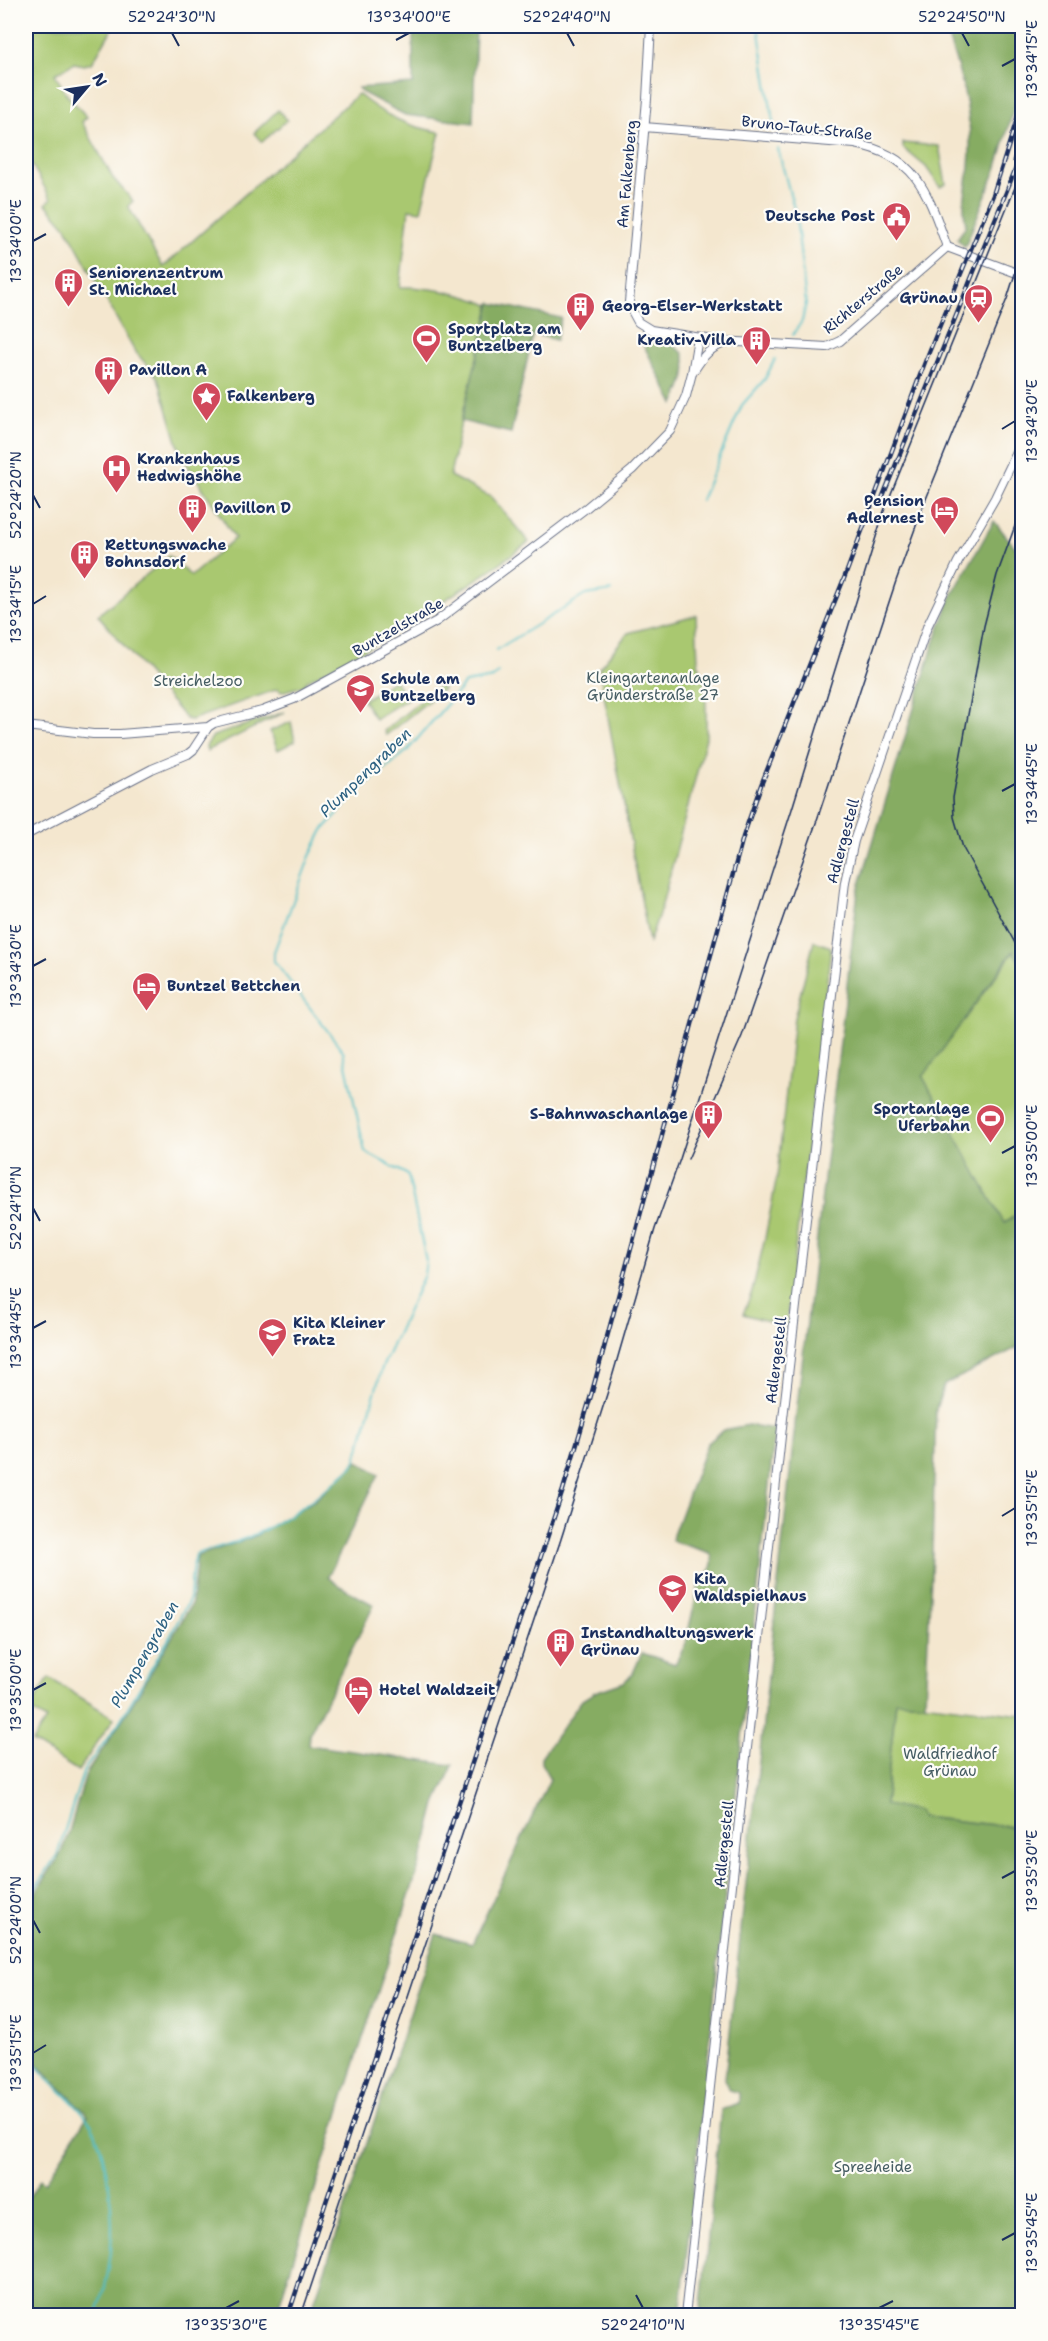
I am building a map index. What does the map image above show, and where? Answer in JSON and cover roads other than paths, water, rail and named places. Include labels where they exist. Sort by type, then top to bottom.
[{"type":"main road","name":"Adlergestell","points":[[686,2316],[782,1427],[844,882],[854,841],[927,627],[958,562],[995,498],[1023,442]]},
{"type":"street","name":"Am Falkenberg","points":[[638,322],[629,302],[651,26]]},
{"type":"street","name":"Bruno-Taut-Straße","points":[[644,127],[855,144],[877,148],[901,162],[918,178],[935,212],[947,247]]},
{"type":"street","points":[[947,247],[1023,275]]},
{"type":"street","name":"Richterstraße","points":[[638,322],[651,330],[698,338],[826,347],[832,345],[947,247]]},
{"type":"street","name":"Buntzelstraße","points":[[26,726],[93,734],[208,727],[214,723],[262,711],[308,693],[437,621],[605,493],[661,442],[674,423],[686,396],[698,338]]},
{"type":"street","name":"Buntzelstraße","points":[[692,373],[702,356],[711,349],[730,342]]},
{"type":"street","points":[[26,835],[152,769],[188,754],[208,727]]},
{"type":"waterway","name":"Plumpengraben","points":[[758,26],[774,128]]},
{"type":"waterway","name":"Plumpengraben","points":[[778,149],[796,216],[806,303],[802,321],[793,335]]},
{"type":"waterway","name":"Plumpengraben","points":[[701,500],[742,405],[765,379],[775,359]]},
{"type":"waterway","name":"Plumpengraben","points":[[496,650],[585,595],[612,591]]},
{"type":"waterway","name":"Plumpengraben","points":[[26,1902],[57,1855],[84,1770],[118,1724],[190,1598],[196,1554],[243,1539],[277,1523],[328,1487],[352,1467],[356,1460],[382,1368],[424,1275],[426,1261],[408,1175],[365,1152],[343,1051],[274,961],[274,952],[310,856],[323,830],[360,789],[407,751],[465,683],[493,678],[498,673]]},
{"type":"waterway","name":"Plumpengraben","points":[[26,2053],[39,2070],[88,2120],[96,2134],[102,2153],[110,2194],[112,2235],[107,2276],[96,2316]]},
{"type":"tram line","points":[[301,2316],[561,1539],[608,1391],[655,1229],[680,1159],[792,809],[884,511],[1022,170]]},
{"type":"tram line","points":[[688,1159],[742,1036],[896,581],[924,504],[1007,299],[1022,252]]},
{"type":"tram line","points":[[1022,507],[997,575],[984,626],[953,798],[954,817],[963,848],[1022,956]]},
{"type":"railway","points":[[288,2316],[563,1490],[592,1392],[743,837],[761,785],[847,571],[925,362],[993,195],[1022,103]]},
{"type":"railway","points":[[1014,160],[1022,139]]},
{"type":"railway","points":[[881,501],[1022,153]]},
{"type":"place","name":"Deutsche Post","points":[[896,242]]},
{"type":"place","name":"Seniorenzentrum St. Michael","points":[[68,308]]},
{"type":"place","name":"Grünau","points":[[979,324]]},
{"type":"place","name":"Georg-Elser-Werkstatt","points":[[581,332]]},
{"type":"place","name":"Sportplatz am Buntzelberg","points":[[427,364]]},
{"type":"place","name":"Kreativ-Villa","points":[[757,366]]},
{"type":"place","name":"Pavillon A","points":[[108,396]]},
{"type":"place","name":"Falkenberg","points":[[206,422]]},
{"type":"place","name":"Krankenhaus Hedwigshöhe","points":[[116,494]]},
{"type":"place","name":"Pavillon D","points":[[193,534]]},
{"type":"place","name":"Pension Adlernest","points":[[945,536]]},
{"type":"place","name":"Rettungswache Bohnsdorf","points":[[84,580]]},
{"type":"place","name":"Schule am Buntzelberg","points":[[360,714]]},
{"type":"place","name":"Buntzel Bettchen","points":[[146,1012]]},
{"type":"place","name":"S-Bahnwaschanlage","points":[[709,1140]]},
{"type":"place","name":"Sportanlage Uferbahn","points":[[991,1144]]},
{"type":"place","name":"Kita Kleiner Fratz","points":[[272,1358]]},
{"type":"place","name":"Kita Waldspielhaus","points":[[673,1614]]},
{"type":"place","name":"Instandhaltungswerk Grünau","points":[[560,1668]]},
{"type":"place","name":"Hotel Waldzeit","points":[[358,1716]]},
{"type":"park label","name":"Streichelzoo","points":[[198,681]]},
{"type":"park label","name":"Kleingartenanlage Gründerstraße 27","points":[[653,686]]},
{"type":"park label","name":"Waldfriedhof Grünau","points":[[950,1762]]},
{"type":"park label","name":"Spreeheide","points":[[873,2167]]}]
